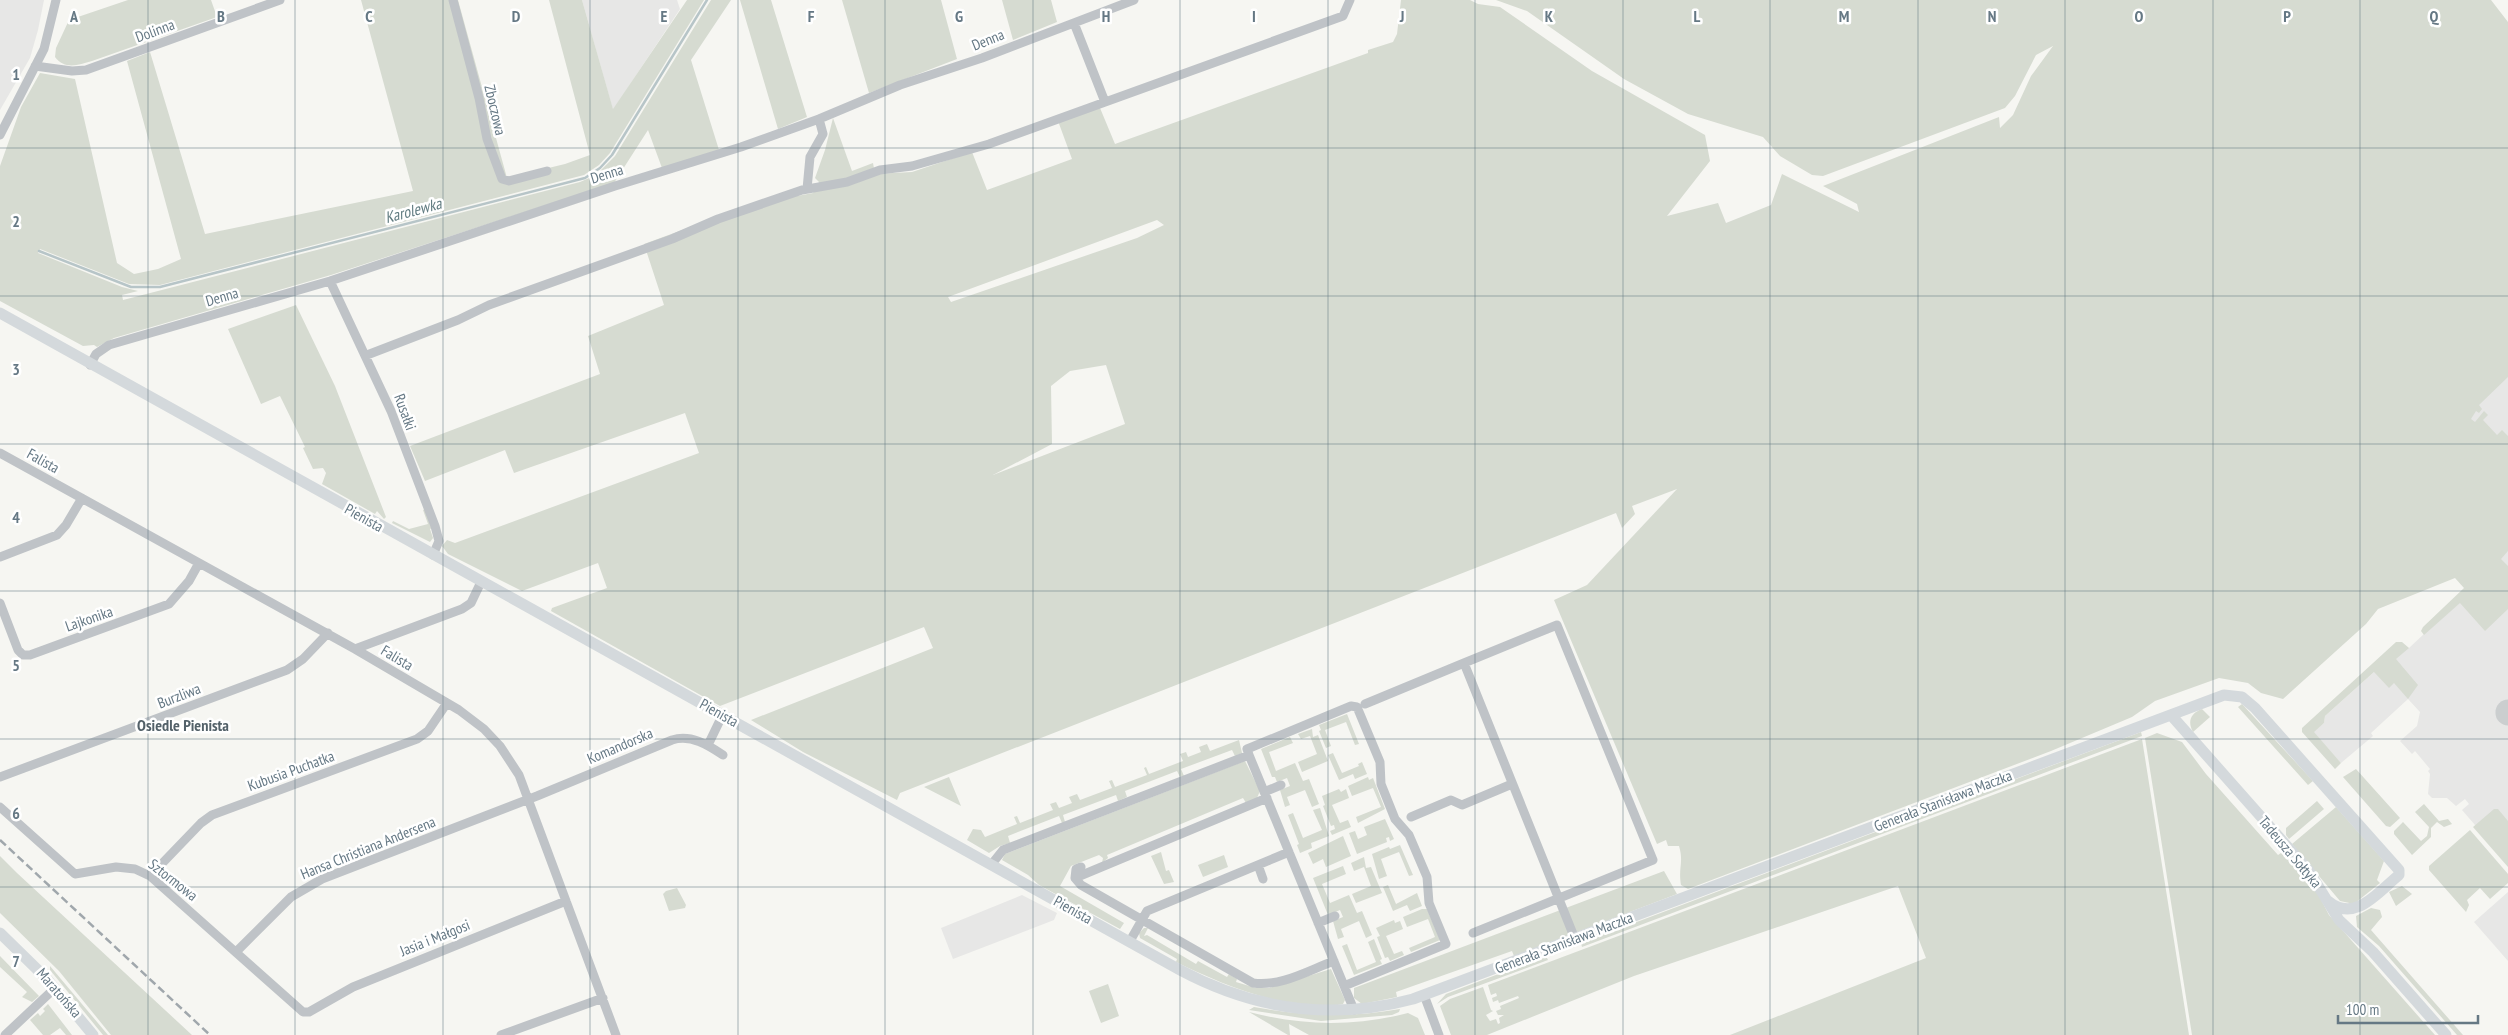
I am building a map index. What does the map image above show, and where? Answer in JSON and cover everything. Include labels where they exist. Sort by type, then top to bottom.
[{"type":"street","points":[[0,135],[48,36],[56,0]]},
{"type":"street","name":"Dolinna","points":[[35,66],[86,70],[280,0]]},
{"type":"street","name":"Zboczowa","points":[[453,0],[479,98],[487,140],[502,179],[509,181],[547,171]]},
{"type":"street","name":"Denna","points":[[90,365],[96,354],[109,345],[330,281],[605,189],[724,153],[820,119],[900,84],[982,58],[1134,0]]},
{"type":"street","points":[[367,355],[458,320],[489,305],[672,239],[718,219],[806,189],[847,182],[880,170],[912,166],[968,148],[982,146],[1105,102],[1343,16],[1350,0]]},
{"type":"street","points":[[1074,23],[1105,102]]},
{"type":"street","points":[[806,189],[810,157],[823,134],[820,119]]},
{"type":"street","name":"Rusałki","points":[[330,281],[367,355],[439,534],[439,541],[434,555]]},
{"type":"street","name":"Pienista","points":[[0,314],[1202,981],[1248,999],[1298,1009],[1354,1010],[1384,1006],[1424,996]]},
{"type":"street","name":"Falista","points":[[0,452],[355,648],[447,703],[479,725],[500,746],[519,776],[616,1035]]},
{"type":"street","points":[[0,557],[56,535],[66,525],[82,498]]},
{"type":"street","name":"Lajkonika","points":[[0,603],[18,650],[23,655],[30,655],[169,604],[189,581],[199,563]]},
{"type":"street","points":[[355,648],[462,609],[471,602],[481,582]]},
{"type":"street","points":[[1365,704],[1558,624],[1653,860],[1473,933]]},
{"type":"street","name":"Burzliwa","points":[[0,777],[287,670],[303,659],[328,634]]},
{"type":"street","points":[[1464,663],[1575,939]]},
{"type":"street","name":"Generała Stanisława Maczka","points":[[1424,996],[2224,695],[2236,696],[2248,701],[2400,873],[2363,906],[2356,909]]},
{"type":"street","name":"Kubusia Puchatka","points":[[150,876],[207,818],[417,739],[428,731],[447,703]]},
{"type":"street","points":[[1344,986],[1446,944],[1430,903],[1427,877],[1409,835],[1395,819],[1381,784],[1380,762],[1358,707],[1351,706],[1247,749],[1265,795],[1289,852],[1318,923],[1334,961],[1344,986],[1354,1010]]},
{"type":"street","name":"Tadeusza Sołtyka","points":[[2171,715],[2310,871],[2339,920],[2358,938],[2446,1035]]},
{"type":"street","points":[[708,745],[722,716]]},
{"type":"street","name":"Komandorska","points":[[528,799],[678,738],[690,738],[708,745],[723,755]]},
{"type":"street","points":[[991,865],[1003,850],[1249,755]]},
{"type":"street","points":[[1411,817],[1451,800],[1462,804],[1512,784]]},
{"type":"street","points":[[1075,878],[1265,795],[1281,785]]},
{"type":"street","name":"Hansa Christiana Andersena","points":[[237,951],[291,897],[310,884],[528,799]]},
{"type":"street","name":"Sztormowa","points":[[0,807],[75,874],[116,866],[135,869],[150,876],[237,951],[303,1012],[308,1012],[318,1007]]},
{"type":"street","points":[[1130,941],[1149,910],[1289,852]]},
{"type":"street","points":[[1258,866],[1263,879]]},
{"type":"street","points":[[1081,867],[1076,870],[1075,878],[1081,885],[1141,921],[1253,983],[1269,984],[1282,981],[1334,961]]},
{"type":"street","name":"Jasia i Małgosi","points":[[318,1007],[353,987],[566,901]]},
{"type":"street","points":[[2328,901],[2343,909],[2356,909],[2352,925],[2358,938]]},
{"type":"street","points":[[1318,923],[1335,916]]},
{"type":"street","name":"Maratońska","points":[[0,933],[55,988],[93,1035]]},
{"type":"street","points":[[5,1035],[55,988]]},
{"type":"street","points":[[1424,996],[1439,1035]]},
{"type":"street","points":[[501,1035],[603,998]]},
{"type":"shaded area","points":[[0,0],[44,0],[30,58],[0,110]]},
{"type":"shaded area","points":[[128,0],[211,0],[217,17],[82,64],[63,64],[55,57],[56,48],[69,20]]},
{"type":"shaded area","points":[[361,0],[458,0],[507,178],[565,164],[590,155],[549,0],[582,0],[613,109],[687,0],[704,0],[610,153],[599,165],[584,175],[160,285],[129,284],[40,249],[38,253],[122,287],[138,291],[122,295],[123,300],[580,182],[596,175],[615,156],[711,0],[731,0],[691,60],[719,150],[662,168],[648,130],[614,183],[331,275],[114,338],[97,347],[94,345],[83,346],[0,301],[0,166],[21,107],[40,73],[75,79],[117,263],[134,274],[158,269],[181,259],[127,61],[150,52],[205,234],[413,191]]},
{"type":"shaded area","points":[[582,0],[677,0],[680,9],[613,110]]},
{"type":"shaded area","points":[[740,0],[771,0],[807,117],[778,129]]},
{"type":"shaded area","points":[[842,0],[941,0],[957,59],[869,93]]},
{"type":"shaded area","points":[[1002,0],[1051,0],[1057,22],[1013,40]]},
{"type":"shaded area","points":[[1401,0],[1470,0],[1478,4],[1500,7],[1592,71],[1705,135],[1710,161],[1667,216],[1718,203],[1726,223],[1771,205],[1782,174],[1859,212],[1857,204],[1823,186],[1999,117],[2000,128],[2013,115],[2031,76],[2053,46],[2036,55],[2015,96],[2005,108],[1823,176],[1812,175],[1780,156],[1763,137],[1688,114],[1624,79],[1527,11],[1496,0],[2491,0],[2508,22],[2508,377],[2479,405],[2482,409],[2479,413],[2476,411],[2471,419],[2475,422],[2484,411],[2488,415],[2483,420],[2497,435],[2502,430],[2508,436],[2508,551],[2501,559],[2508,566],[2508,609],[2485,631],[2460,603],[2424,635],[2421,631],[2423,627],[2464,588],[2455,578],[2378,609],[2366,624],[2283,699],[2261,693],[2248,683],[2219,678],[2155,701],[2132,717],[2051,751],[1688,889],[1681,885],[1679,846],[1668,846],[1666,840],[1657,844],[1554,600],[1587,585],[1677,489],[1632,506],[1635,514],[1622,528],[1616,513],[900,793],[897,800],[803,752],[751,720],[933,648],[924,627],[720,706],[551,611],[552,608],[607,588],[598,563],[522,591],[448,554],[442,546],[447,540],[455,543],[699,453],[685,413],[514,473],[505,450],[425,481],[410,446],[600,374],[588,336],[664,305],[644,244],[794,189],[797,196],[813,193],[819,182],[815,178],[825,150],[833,118],[852,171],[873,163],[875,174],[912,172],[972,152],[987,190],[1072,159],[1058,121],[1100,108],[1115,144],[1368,53],[1368,50],[1393,42],[1397,34]],"holes":[[[1157,220],[1164,225],[1137,238],[951,302],[948,297]],[[1106,365],[1125,424],[993,475],[1052,444],[1051,386],[1070,371]]]},
{"type":"shaded area","points":[[296,305],[335,386],[386,517],[384,519],[377,511],[375,514],[322,484],[326,473],[323,468],[313,469],[303,448],[305,447],[280,396],[261,404],[228,329]]},
{"type":"shaded area","points":[[2508,335],[2508,464],[2449,404]]},
{"type":"shaded area","points":[[425,509],[432,528],[430,529],[433,538],[430,542],[392,523],[393,521],[409,529],[428,524],[423,510]]},
{"type":"shaded area","points":[[2508,547],[2508,863],[2462,810],[2469,804],[2465,799],[2456,806],[2447,798],[2432,798],[2428,794],[2430,774],[2428,771],[2430,769],[2415,751],[2412,754],[2400,741],[2417,726],[2420,712],[2408,699],[2371,733],[2373,736],[2341,763],[2313,732],[2324,723],[2325,716],[2403,646],[2409,648],[2425,633]]},
{"type":"shaded area","points":[[2396,642],[2402,642],[2409,648],[2396,659],[2418,685],[2408,699],[2394,683],[2389,688],[2374,672],[2325,716],[2324,723],[2314,732],[2341,763],[2335,769],[2302,732],[2302,728]]},
{"type":"shaded area","points":[[2242,704],[2313,781],[2308,785],[2238,707]]},
{"type":"shaded area","points":[[2202,709],[2210,717],[2193,732],[2190,724],[2191,718]]},
{"type":"shaded area","points":[[1347,714],[1359,744],[1355,745],[1346,722],[1325,730],[1331,746],[1326,748],[1319,731],[1321,730],[1319,725]]},
{"type":"shaded area","points":[[1312,729],[1313,737],[1318,735],[1328,761],[1302,772],[1298,762],[1317,754],[1310,736],[1301,739],[1298,734]]},
{"type":"shaded area","points":[[2141,732],[2142,736],[1582,947],[1581,943]]},
{"type":"shaded area","points":[[2157,733],[2182,742],[2206,774],[2278,855],[2284,851],[2315,888],[2329,915],[2435,1035],[2192,1035],[2145,738]]},
{"type":"shaded area","points":[[1290,737],[1293,743],[1269,752],[1276,771],[1295,763],[1303,781],[1309,779],[1319,804],[1312,807],[1305,790],[1287,797],[1290,805],[1285,807],[1280,790],[1290,786],[1287,778],[1277,782],[1275,777],[1272,777],[1261,749]]},
{"type":"shaded area","points":[[2142,739],[2189,1035],[1730,1035],[1926,958],[1898,886],[1634,976],[1487,1035],[1451,1035],[1440,1006],[1450,999],[1483,987],[1493,1011],[1486,1015],[1490,1021],[1496,1019],[1498,1024],[1500,1023],[1499,1018],[1504,1015],[1498,1015],[1496,1011],[1501,1009],[1500,1006],[1519,998],[1518,996],[1499,1003],[1498,1000],[1493,1002],[1492,998],[1497,996],[1496,993],[1491,995],[1488,985]]},
{"type":"shaded area","points":[[1239,740],[1242,753],[1235,756],[1232,750],[1181,769],[1184,776],[1180,777],[1177,771],[1125,791],[1127,797],[1118,801],[1116,795],[1063,815],[1065,822],[1062,823],[1059,816],[1008,836],[1010,843],[1000,846],[989,853],[967,840],[973,829],[981,830],[985,837],[1017,824],[1014,817],[1017,816],[1020,823],[1053,810],[1050,804],[1056,802],[1059,808],[1072,803],[1069,797],[1077,794],[1080,800],[1112,788],[1109,781],[1112,780],[1115,787],[1147,775],[1144,768],[1146,767],[1149,774],[1183,761],[1180,754],[1186,752],[1188,757],[1201,752],[1199,747],[1207,744],[1210,751]]},
{"type":"shaded area","points":[[1333,753],[1342,773],[1359,766],[1358,764],[1362,762],[1367,774],[1355,779],[1353,774],[1339,780],[1328,755]]},
{"type":"shaded area","points":[[1245,761],[1260,791],[1257,798],[1246,803],[1243,798],[1107,855],[1108,858],[1102,863],[1103,858],[1099,855],[1071,866],[1060,886],[1124,923],[1120,929],[1039,885],[1028,875],[1002,860],[1005,854]]},
{"type":"shaded area","points":[[2356,769],[2400,818],[2390,827],[2386,826],[2343,777]]},
{"type":"shaded area","points":[[949,777],[961,806],[924,787]]},
{"type":"shaded area","points":[[1368,777],[1369,780],[1373,778],[1385,809],[1358,823],[1356,817],[1381,807],[1373,788],[1352,796],[1348,786]]},
{"type":"shaded area","points":[[1339,789],[1341,792],[1346,789],[1349,798],[1332,805],[1340,823],[1348,820],[1351,827],[1332,835],[1330,831],[1335,829],[1334,825],[1331,826],[1323,806],[1325,805],[1322,796]]},
{"type":"shaded area","points":[[2317,801],[2324,809],[2289,839],[2286,835],[2286,828]]},
{"type":"shaded area","points":[[2424,804],[2439,821],[2448,819],[2452,824],[2444,827],[2437,822],[2431,828],[2431,837],[2412,855],[2394,834],[2394,831],[2403,822],[2421,841],[2427,836],[2429,827],[2415,812]]},
{"type":"shaded area","points":[[2336,807],[2384,861],[2377,880],[2380,883],[2354,904],[2340,901],[2292,844]]},
{"type":"shaded area","points":[[1320,808],[1329,836],[1311,843],[1312,848],[1300,853],[1297,845],[1299,844],[1288,815],[1293,813],[1303,838],[1322,830],[1313,810]]},
{"type":"shaded area","points":[[2494,809],[2498,809],[2508,821],[2508,867],[2473,827]]},
{"type":"shaded area","points":[[1385,819],[1394,839],[1390,841],[1389,837],[1386,838],[1387,842],[1357,854],[1349,833],[1355,831],[1358,839],[1367,835],[1364,827]]},
{"type":"shaded area","points":[[2470,830],[2508,874],[2508,883],[2490,899],[2480,888],[2467,900],[2469,905],[2466,912],[2429,870],[2429,866]]},
{"type":"shaded area","points":[[1343,836],[1351,856],[1326,867],[1323,859],[1313,864],[1308,853]]},
{"type":"shaded area","points":[[1400,845],[1413,875],[1409,876],[1399,852],[1381,859],[1387,876],[1379,879],[1372,854]]},
{"type":"shaded area","points":[[1161,852],[1166,871],[1169,870],[1174,882],[1164,884],[1151,856]]},
{"type":"shaded area","points":[[1224,855],[1228,867],[1203,877],[1198,865]]},
{"type":"shaded area","points":[[0,856],[192,1035],[111,1035],[59,971],[0,913]]},
{"type":"shaded area","points":[[1364,857],[1366,868],[1371,867],[1382,893],[1356,903],[1352,894],[1371,886],[1364,867],[1354,871],[1351,863]]},
{"type":"shaded area","points":[[1343,866],[1346,874],[1322,884],[1330,903],[1349,895],[1357,913],[1362,911],[1372,935],[1366,938],[1359,921],[1341,929],[1344,937],[1338,939],[1333,921],[1343,917],[1340,910],[1328,915],[1313,878]]},
{"type":"shaded area","points":[[1664,871],[1677,894],[1514,956],[1512,951],[1396,992],[1397,997],[1362,1004],[1354,998],[1354,988]]},
{"type":"shaded area","points":[[1388,885],[1396,904],[1417,893],[1422,906],[1410,911],[1407,905],[1393,911],[1383,887]]},
{"type":"shaded area","points":[[2402,886],[2412,894],[2396,906],[2389,892]]},
{"type":"shaded area","points":[[677,888],[686,905],[685,908],[669,911],[663,894],[666,891]]},
{"type":"shaded area","points":[[2508,892],[2508,961],[2474,922]]},
{"type":"shaded area","points":[[1022,895],[1057,913],[1054,920],[953,959],[941,928]]},
{"type":"shaded area","points":[[2371,908],[2380,910],[2382,917],[2371,930],[2463,1035],[2457,1035],[2379,946],[2357,927],[2356,916]]},
{"type":"shaded area","points":[[1422,909],[1427,909],[1440,940],[1411,952],[1409,948],[1435,937],[1428,919],[1407,927],[1403,917]]},
{"type":"shaded area","points":[[1394,920],[1395,923],[1400,921],[1403,929],[1386,936],[1394,954],[1402,951],[1404,955],[1390,961],[1388,957],[1385,958],[1377,937],[1380,936],[1376,928]]},
{"type":"shaded area","points":[[1144,928],[1148,928],[1144,936],[1147,935],[1196,964],[1198,961],[1227,977],[1229,974],[1237,979],[1236,982],[1256,988],[1269,988],[1331,969],[1345,1000],[1343,1004],[1323,1006],[1301,1005],[1279,1001],[1235,988],[1176,962],[1177,959],[1140,938],[1139,933]]},
{"type":"shaded area","points":[[1374,939],[1382,959],[1380,960],[1382,964],[1354,975],[1342,946],[1347,944],[1357,970],[1376,962],[1368,942]]},
{"type":"shaded area","points":[[0,956],[39,996],[32,1002],[22,997],[27,992],[0,967]]},
{"type":"shaded area","points":[[1546,956],[1548,960],[1448,997],[1437,1004],[1446,994]]},
{"type":"shaded area","points":[[50,966],[108,1035],[103,1035],[50,970]]},
{"type":"shaded area","points":[[1108,984],[1119,1016],[1101,1023],[1089,991]]},
{"type":"shaded area","points":[[48,1004],[72,1035],[66,1035],[60,1028],[50,1035],[43,1035],[30,1020],[38,1013],[40,1016]]},
{"type":"shaded area","points":[[1254,1007],[1327,1015],[1363,1014],[1400,1009],[1399,1012],[1392,1015],[1321,1021],[1249,1010]]},
{"type":"shaded area","points":[[1249,1012],[1289,1020],[1328,1023],[1368,1021],[1408,1013],[1418,1018],[1425,1035],[1309,1035],[1289,1024],[1290,1035],[1288,1035]]},
{"type":"waterway","name":"Karolewka","points":[[39,251],[131,287],[160,287],[585,178],[600,168],[612,155],[707,0]]},
{"type":"railway","points":[[0,840],[210,1035]]},
{"type":"district","name":"Osiedle Pienista","points":[[183,725]]}]
